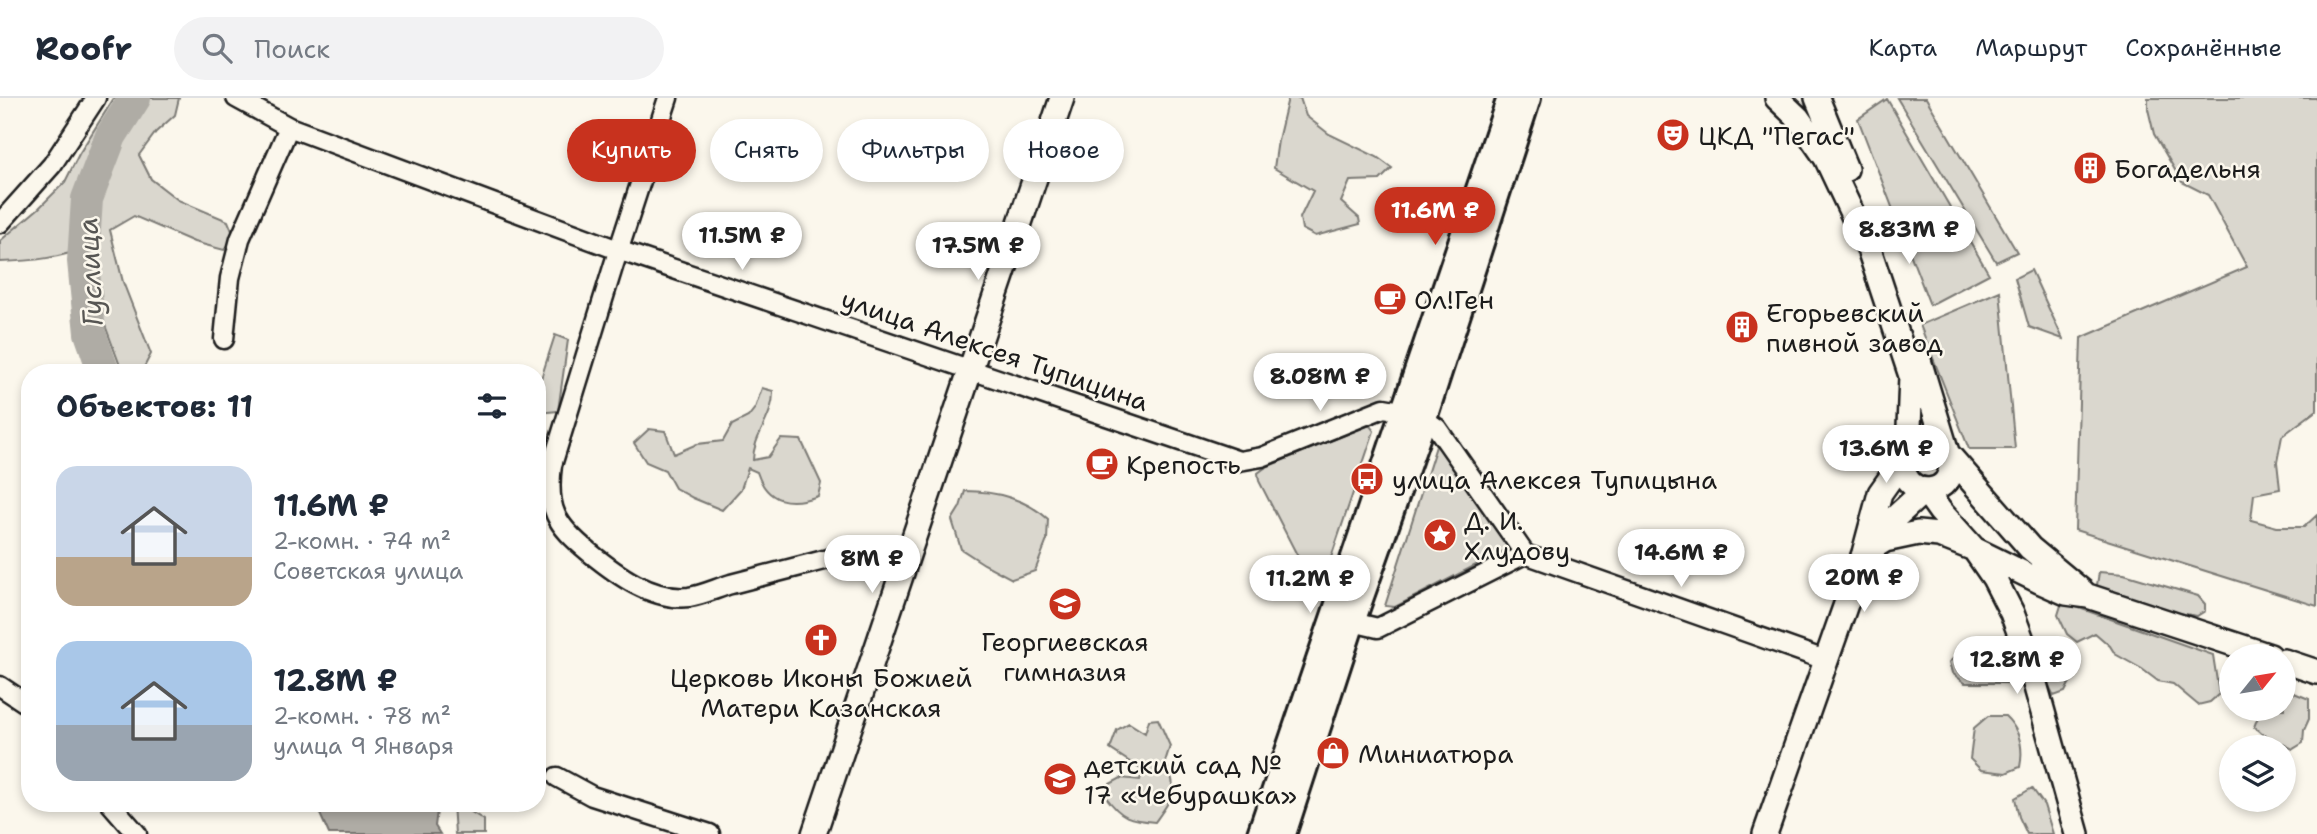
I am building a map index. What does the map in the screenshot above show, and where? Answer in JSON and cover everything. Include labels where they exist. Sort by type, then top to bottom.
[{"type":"main road","points":[[1283,834],[1352,621],[1510,98]]},
{"type":"main road","points":[[1260,834],[1528,98]]},
{"type":"street","points":[[0,223],[52,165],[96,98]]},
{"type":"street","name":"улица Алексея Тупицина","points":[[236,98],[289,127],[618,250],[1239,461],[1262,457],[1384,408],[1413,414]]},
{"type":"street","points":[[668,98],[552,465],[549,488],[552,508],[559,523],[572,538],[619,577],[664,594],[689,597],[865,551],[887,550],[908,557]]},
{"type":"street","points":[[814,834],[1062,98]]},
{"type":"street","points":[[1777,98],[1798,118],[1826,158],[1869,249],[1911,376],[1905,473],[1918,488],[1932,489],[1944,483],[1951,471],[1948,455],[1907,323],[1876,239],[1817,98]]},
{"type":"street","points":[[223,338],[230,278],[240,239],[289,127]]},
{"type":"street","points":[[1413,414],[1437,428],[1525,554],[1825,660]]},
{"type":"street","points":[[1765,834],[1864,553],[1880,493],[1913,447],[1927,442],[1934,443],[1948,455],[2030,548],[2088,596]]},
{"type":"street","points":[[1925,490],[1940,511],[1975,549],[2012,613],[2025,648],[2077,834]]},
{"type":"street","points":[[1864,553],[1889,523],[1925,490]]},
{"type":"street","points":[[1864,553],[1885,540],[1918,533],[1939,535],[1975,549],[2066,593],[2088,596],[2234,644]]},
{"type":"street","points":[[1352,621],[1378,628],[1525,554]]},
{"type":"street","points":[[2296,665],[2317,672]]},
{"type":"street","points":[[0,687],[21,700]]},
{"type":"street","points":[[557,777],[592,796],[710,834]]},
{"type":"street","points":[[118,812],[137,834]]},
{"type":"shaded area","points":[[114,98],[179,98],[175,115],[156,132],[139,155],[151,179],[178,200],[228,221],[235,238],[224,250],[194,242],[134,216],[110,230],[123,282],[151,354],[146,364],[119,364],[99,309],[91,246],[47,258],[0,262],[0,241],[65,182]]},
{"type":"shaded area","points":[[1288,98],[1300,98],[1306,116],[1329,134],[1377,157],[1392,168],[1380,180],[1350,181],[1341,202],[1359,218],[1360,224],[1315,236],[1302,229],[1300,218],[1313,191],[1274,168]]},
{"type":"shaded area","points":[[1897,98],[1926,98],[2017,252],[1996,262]]},
{"type":"shaded area","points":[[2148,98],[2317,98],[2317,410],[2282,436],[2277,462],[2280,489],[2254,494],[2251,520],[2277,527],[2304,527],[2317,515],[2317,606],[2075,530],[2081,338],[2247,267],[2208,195],[2182,182],[2154,134]]},
{"type":"shaded area","points":[[1887,99],[1989,274],[1930,305],[1858,119]]},
{"type":"shaded area","points":[[2031,270],[2063,339],[2029,327],[2015,278]]},
{"type":"shaded area","points":[[2000,291],[2015,449],[1969,449],[1920,325]]},
{"type":"shaded area","points":[[555,335],[568,340],[558,411],[546,412],[546,364]]},
{"type":"shaded area","points":[[762,388],[773,391],[772,400],[756,442],[753,460],[768,457],[781,439],[801,440],[821,483],[818,496],[789,501],[773,496],[761,482],[757,472],[748,468],[741,489],[722,510],[675,488],[665,470],[646,462],[634,443],[649,429],[665,431],[674,454],[697,444],[723,441],[732,425],[748,417],[755,408]]},
{"type":"shaded area","points":[[1367,426],[1374,431],[1321,587],[1315,590],[1259,481],[1258,473],[1266,467]]},
{"type":"shaded area","points":[[1437,443],[1505,540],[1507,549],[1395,607],[1385,606]]},
{"type":"shaded area","points":[[965,491],[988,493],[1020,501],[1048,519],[1047,540],[1035,571],[1012,579],[961,549],[952,520]]},
{"type":"shaded area","points":[[2099,572],[2124,574],[2198,596],[2205,604],[2205,611],[2197,616],[2129,603],[2105,592],[2097,585]]},
{"type":"shaded area","points":[[2062,602],[2213,655],[2219,694],[2210,702],[2198,705],[2173,684],[2158,681],[2115,654],[2095,633],[2077,642],[2067,634],[2058,615]]},
{"type":"shaded area","points":[[1965,649],[2007,655],[2016,668],[2011,683],[1965,683],[1952,673],[1949,662]]},
{"type":"shaded area","points":[[2057,656],[2071,668],[2070,682],[2065,692],[2054,696],[2040,668],[2046,659]]},
{"type":"shaded area","points":[[2296,694],[2309,699],[2309,719],[2304,730],[2303,743],[2296,747],[2296,735],[2264,735],[2254,727],[2256,721],[2296,721]]},
{"type":"shaded area","points":[[1988,716],[2005,716],[2014,727],[2021,746],[2020,767],[2006,773],[1981,770],[1970,759],[1974,728]]},
{"type":"shaded area","points":[[1158,719],[1170,746],[1165,762],[1173,787],[1170,800],[1155,822],[1127,817],[1106,797],[1110,784],[1121,778],[1140,780],[1142,770],[1110,749],[1117,730],[1129,723],[1145,733],[1149,720]]},
{"type":"shaded area","points":[[2032,788],[2044,805],[2053,834],[2027,834],[2019,817],[2015,798]]},
{"type":"shaded area","points":[[319,812],[437,812],[435,826],[440,834],[329,834]]},
{"type":"shaded area","points":[[454,812],[471,812],[484,820],[484,834],[455,834]]},
{"type":"waterway","name":"Гуслица","points":[[101,364],[90,333],[83,261],[87,199],[111,136],[135,98]]},
{"type":"place","name":"ЦКД \"Пегас\"","points":[[1673,135]]},
{"type":"place","name":"Богадельня","points":[[2090,168]]},
{"type":"place","name":"Ол!Ген","points":[[1390,299]]},
{"type":"place","name":"Егорьевский пивной завод","points":[[1742,327]]},
{"type":"place","name":"Крепость","points":[[1102,464]]},
{"type":"place","name":"улица Алексея Тупицына","points":[[1367,479]]},
{"type":"place","name":"Д. И. Хлудову","points":[[1440,535]]},
{"type":"place","name":"Георгиевская гимназия","points":[[1065,604]]},
{"type":"place","name":"Церковь Иконы Божией Матери Казанская","points":[[821,640]]},
{"type":"place","name":"Миниатюра","points":[[1333,753]]},
{"type":"place","name":"детский сад № 17 «Чебурашка»","points":[[1060,779]]}]
